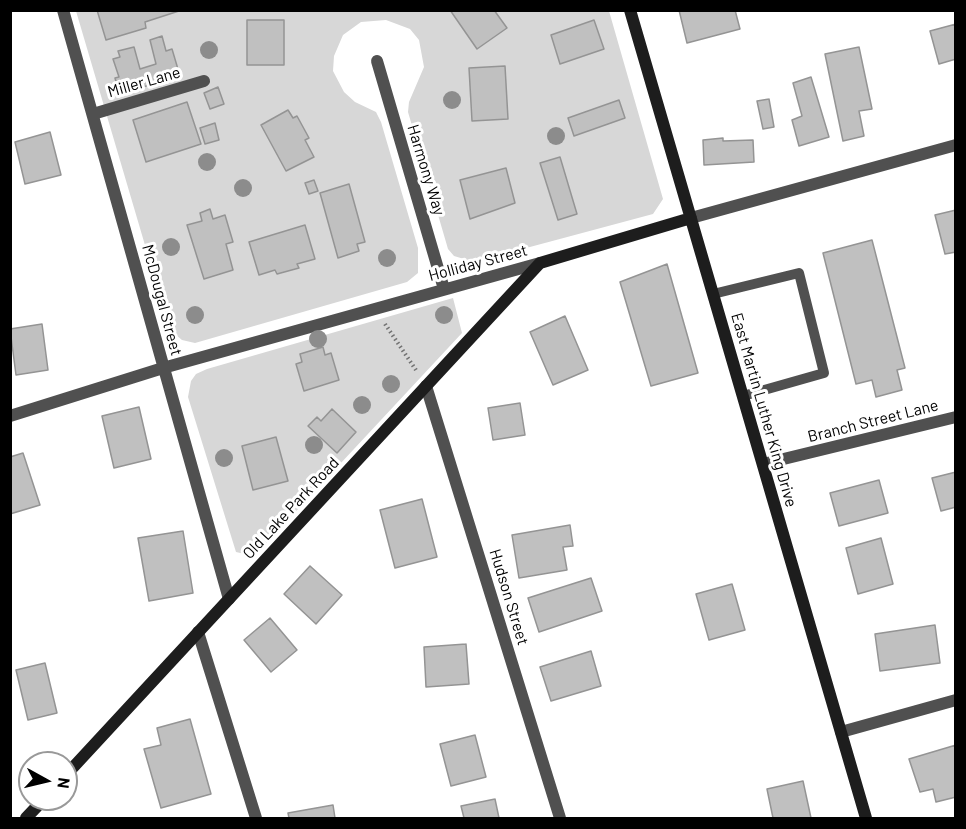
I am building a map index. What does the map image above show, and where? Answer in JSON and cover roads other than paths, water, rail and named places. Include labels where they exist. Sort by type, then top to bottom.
[{"type":"street","name":"McDougal Street","points":[[63,10],[229,599]]},
{"type":"street","name":"East Martin Luther King Drive","points":[[630,10],[866,819]]},
{"type":"street","name":"Harmony Way","points":[[376,61],[444,289]]},
{"type":"street","name":"Miller Lane","points":[[93,114],[204,81]]},
{"type":"street","name":"Holliday Street","points":[[10,416],[163,368],[956,145]]},
{"type":"street","name":"Old Lake Park Road","points":[[78,762],[540,263]]},
{"type":"street","name":"Hudson Street","points":[[426,386],[560,819]]},
{"type":"street","name":"Branch Street Lane","points":[[763,464],[956,417]]},
{"type":"street","points":[[198,632],[256,819]]},
{"type":"street","points":[[841,732],[956,700]]},
{"type":"lane","points":[[713,294],[799,273],[824,373],[743,396]]}]
